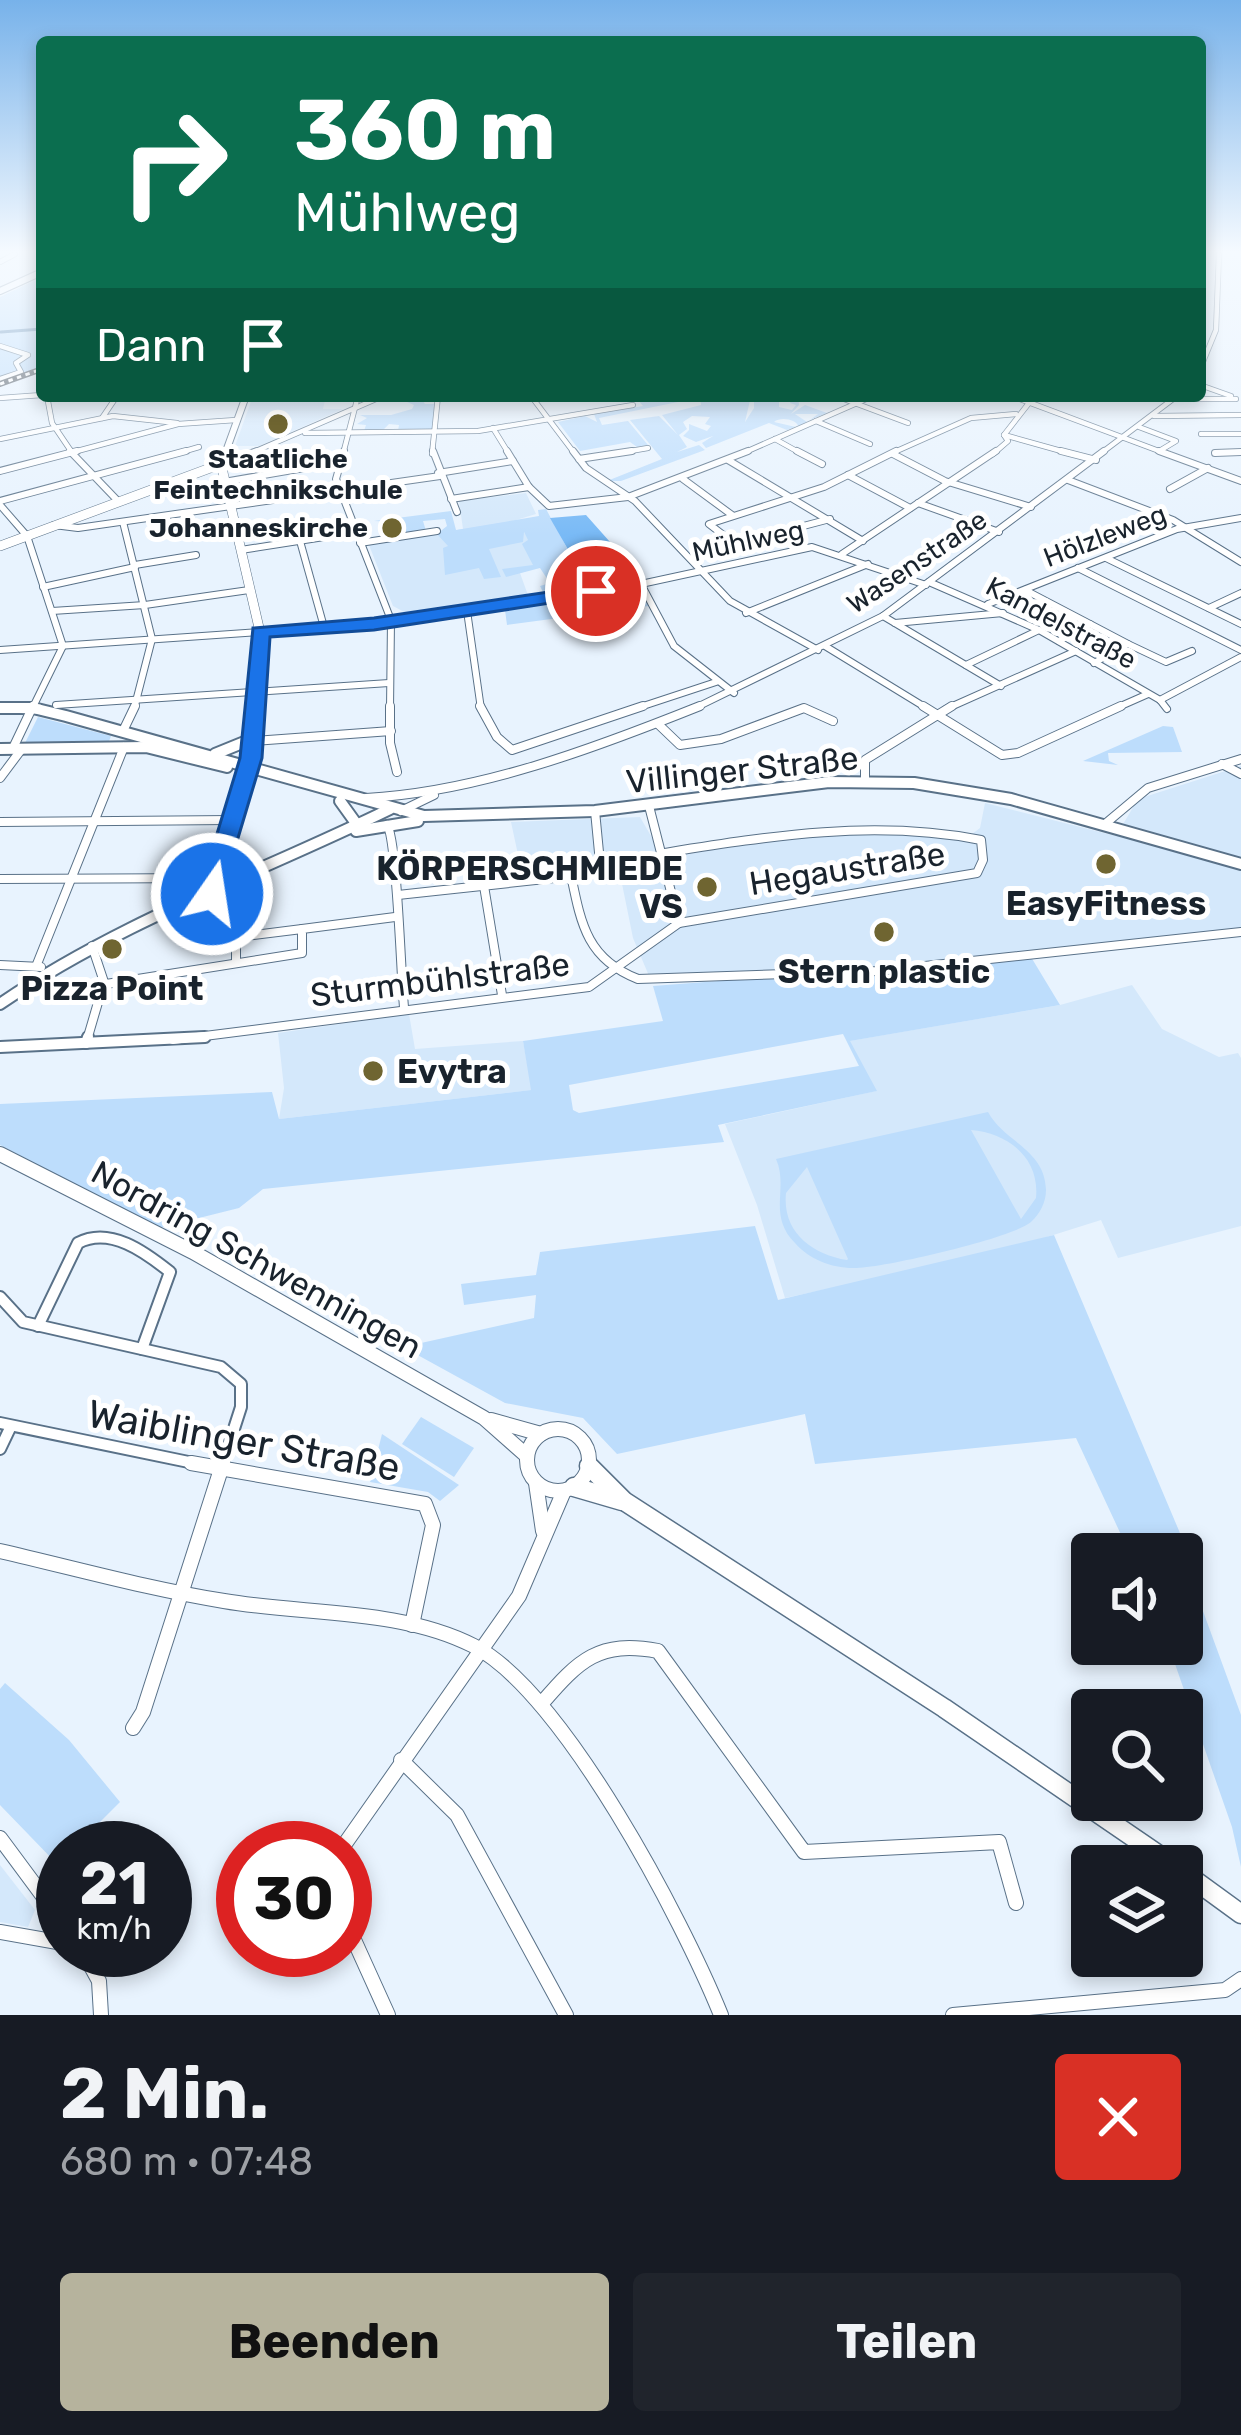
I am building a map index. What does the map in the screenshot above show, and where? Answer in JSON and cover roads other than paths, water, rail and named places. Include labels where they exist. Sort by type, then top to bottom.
[{"type":"main road","points":[[213,883],[247,769],[260,632],[220,464],[244,402]]},
{"type":"main road","points":[[0,546],[220,464]]},
{"type":"main road","name":"Villinger Straße","points":[[0,708],[68,710],[123,731],[212,754],[340,802],[418,821],[450,817]]},
{"type":"main road","points":[[108,747],[123,731]]},
{"type":"main road","points":[[212,754],[250,741]]},
{"type":"main road","points":[[12,748],[146,747],[247,769]]},
{"type":"main road","name":"Villinger Straße","points":[[247,769],[355,798],[390,815],[450,817],[596,811],[865,781],[961,789],[1106,824],[1241,864]]},
{"type":"main road","points":[[340,802],[358,829]]},
{"type":"main road","points":[[0,1004],[41,967],[213,883],[390,815]]},
{"type":"main road","name":"Nordring Schwenningen","points":[[0,1154],[193,1252],[484,1418],[526,1456]]},
{"type":"main road","name":"Nordring Schwenningen","points":[[484,1418],[541,1434]]},
{"type":"main road","points":[[624,1501],[536,1483],[526,1456],[541,1434],[562,1429],[580,1437],[587,1445],[589,1466],[624,1501],[944,1708],[1143,1845]]},
{"type":"main road","points":[[569,1489],[589,1466]]},
{"type":"main road","points":[[1203,1887],[1241,1914]]},
{"type":"street","points":[[0,379],[21,372],[16,363],[28,355],[6,348]]},
{"type":"street","points":[[1206,387],[1238,400]]},
{"type":"street","points":[[0,398],[36,396]]},
{"type":"street","points":[[1206,399],[1238,400]]},
{"type":"street","points":[[45,402],[52,426],[117,500]]},
{"type":"street","points":[[102,418],[113,402]]},
{"type":"street","points":[[357,402],[336,478],[391,620],[389,683],[397,772]]},
{"type":"street","points":[[220,464],[305,433],[368,402]]},
{"type":"street","points":[[438,402],[432,457],[457,512]]},
{"type":"street","points":[[536,402],[579,459],[601,481],[628,497],[746,613],[821,648],[1003,755],[1018,753],[1148,694]]},
{"type":"street","points":[[854,402],[908,423]]},
{"type":"street","points":[[1004,434],[1025,402]]},
{"type":"street","points":[[1032,402],[1241,482]]},
{"type":"street","name":"Wasenstraße","points":[[390,815],[440,790],[658,724],[734,693],[883,616],[1170,402]]},
{"type":"street","points":[[493,428],[529,487],[550,506],[628,497],[728,460],[857,403]]},
{"type":"street","points":[[305,433],[435,433],[634,405]]},
{"type":"street","points":[[830,519],[731,544],[709,522],[848,476],[962,423],[1001,412],[1016,414]]},
{"type":"street","points":[[1154,416],[1241,415]]},
{"type":"street","points":[[0,440],[102,418],[160,418],[178,424]]},
{"type":"street","points":[[0,471],[178,424],[236,420]]},
{"type":"street","points":[[817,421],[870,444]]},
{"type":"street","points":[[1139,427],[1176,441],[1162,451]]},
{"type":"street","points":[[1004,434],[1096,460]]},
{"type":"street","points":[[842,554],[956,482],[1008,441],[1004,434]]},
{"type":"street","points":[[1201,434],[1241,434]]},
{"type":"street","points":[[775,439],[822,464]]},
{"type":"street","points":[[0,778],[63,646],[27,536],[0,503],[200,446]]},
{"type":"street","points":[[579,459],[647,448]]},
{"type":"street","points":[[1215,453],[1241,452]]},
{"type":"street","points":[[893,454],[1031,507]]},
{"type":"street","points":[[728,460],[862,541]]},
{"type":"street","points":[[54,525],[63,530],[124,522],[513,461]]},
{"type":"street","points":[[224,482],[339,462]]},
{"type":"street","points":[[1170,489],[1208,468]]},
{"type":"street","points":[[1219,472],[1241,470]]},
{"type":"street","points":[[848,476],[910,508]]},
{"type":"street","points":[[683,478],[732,514]]},
{"type":"street","points":[[1068,480],[1190,528],[1241,562]]},
{"type":"street","points":[[451,499],[529,487]]},
{"type":"street","points":[[918,502],[999,532]]},
{"type":"street","name":"Hölzleweg","points":[[988,604],[1104,557],[1190,528],[1241,518]]},
{"type":"street","points":[[123,731],[130,724],[152,640],[124,522]]},
{"type":"street","points":[[360,543],[436,531]]},
{"type":"street","points":[[241,550],[356,532]]},
{"type":"street","points":[[300,541],[324,628]]},
{"type":"street","name":"Mühlweg","points":[[0,650],[324,628],[467,611],[641,584],[812,547],[928,583]]},
{"type":"street","points":[[43,587],[196,555]]},
{"type":"street","points":[[1104,557],[1241,624]]},
{"type":"street","points":[[746,613],[868,564]]},
{"type":"street","points":[[1078,568],[1241,654]]},
{"type":"street","name":"Kandelstraße","points":[[928,583],[988,604],[1039,630],[1164,705],[1241,654]]},
{"type":"street","points":[[641,584],[674,646],[734,693]]},
{"type":"street","points":[[52,611],[145,605],[249,590]]},
{"type":"street","points":[[1025,590],[1166,662],[1192,651]]},
{"type":"street","points":[[1209,608],[1241,592]]},
{"type":"street","points":[[467,611],[478,704],[499,741],[512,750],[716,682]]},
{"type":"street","points":[[895,622],[1005,613]]},
{"type":"street","points":[[883,616],[1000,686]]},
{"type":"street","points":[[1059,641],[1090,624]]},
{"type":"street","points":[[967,665],[1039,630]]},
{"type":"street","points":[[1094,663],[1128,644]]},
{"type":"street","points":[[865,781],[866,760],[933,715],[1076,651]]},
{"type":"street","points":[[56,705],[68,710],[136,699],[389,683]]},
{"type":"street","points":[[658,724],[680,745],[722,739],[808,708],[833,722]]},
{"type":"street","points":[[250,741],[391,731]]},
{"type":"street","points":[[0,965],[41,967],[124,747]]},
{"type":"street","points":[[1106,824],[1122,804],[1149,788],[1241,759]]},
{"type":"street","points":[[1222,764],[1241,774]]},
{"type":"street","points":[[355,798],[426,796],[429,810],[450,817]]},
{"type":"street","points":[[571,875],[588,949],[616,972],[679,923],[650,806]]},
{"type":"street","points":[[398,895],[601,873],[596,811]]},
{"type":"street","points":[[390,815],[404,1007]]},
{"type":"street","points":[[0,822],[231,820]]},
{"type":"street","name":"Hegaustraße","points":[[664,853],[822,831],[981,840],[983,860],[977,873],[679,923]]},
{"type":"street","points":[[0,879],[213,883],[236,921],[236,963]]},
{"type":"street","points":[[484,886],[502,995]]},
{"type":"street","points":[[238,937],[395,917]]},
{"type":"street","points":[[106,984],[302,953],[302,929]]},
{"type":"street","name":"Sturmbühlstraße","points":[[0,1047],[189,1039],[404,1007],[589,987],[616,972],[638,979],[687,980],[826,975],[1241,932]]},
{"type":"street","points":[[86,1043],[106,984],[105,964],[92,946]]},
{"type":"street","points":[[38,1326],[78,1243],[88,1235],[104,1234],[169,1268],[172,1275],[142,1349]]},
{"type":"street","points":[[0,1297],[14,1317],[38,1326],[220,1367],[241,1384],[241,1407],[133,1728]]},
{"type":"street","points":[[0,1449],[6,1425]]},
{"type":"street","name":"Waiblinger Straße","points":[[6,1425],[221,1470],[425,1504],[433,1525],[412,1624]]},
{"type":"street","points":[[536,1483],[543,1531]]},
{"type":"street","points":[[360,1821],[519,1596],[543,1531],[569,1489]]},
{"type":"street","points":[[0,1551],[179,1593],[434,1628],[480,1649],[542,1703],[692,1944],[721,2015]]},
{"type":"street","points":[[542,1703],[586,1654],[634,1647],[658,1651],[804,1852],[999,1842],[1016,1903]]},
{"type":"street","points":[[401,1760],[457,1815],[566,2015]]},
{"type":"street","points":[[0,1838],[36,1887]]},
{"type":"street","points":[[0,1932],[36,1938]]},
{"type":"street","points":[[98,1977],[104,1996],[101,2015]]},
{"type":"street","points":[[371,1977],[388,2015]]},
{"type":"street","points":[[953,2015],[1157,2007],[1225,1990],[1241,1979]]},
{"type":"railway","points":[[0,384],[36,371]]},
{"type":"place","name":"Staatliche Feintechnikschule","points":[[278,424]]},
{"type":"place","name":"Johanneskirche","points":[[392,528]]},
{"type":"place","name":"EasyFitness","points":[[1106,864]]},
{"type":"place","name":"KÖRPERSCHMIEDE VS","points":[[707,887]]},
{"type":"place","name":"Stern plastic","points":[[884,932]]},
{"type":"place","name":"Pizza Point","points":[[112,949]]},
{"type":"place","name":"Evytra","points":[[373,1071]]}]
